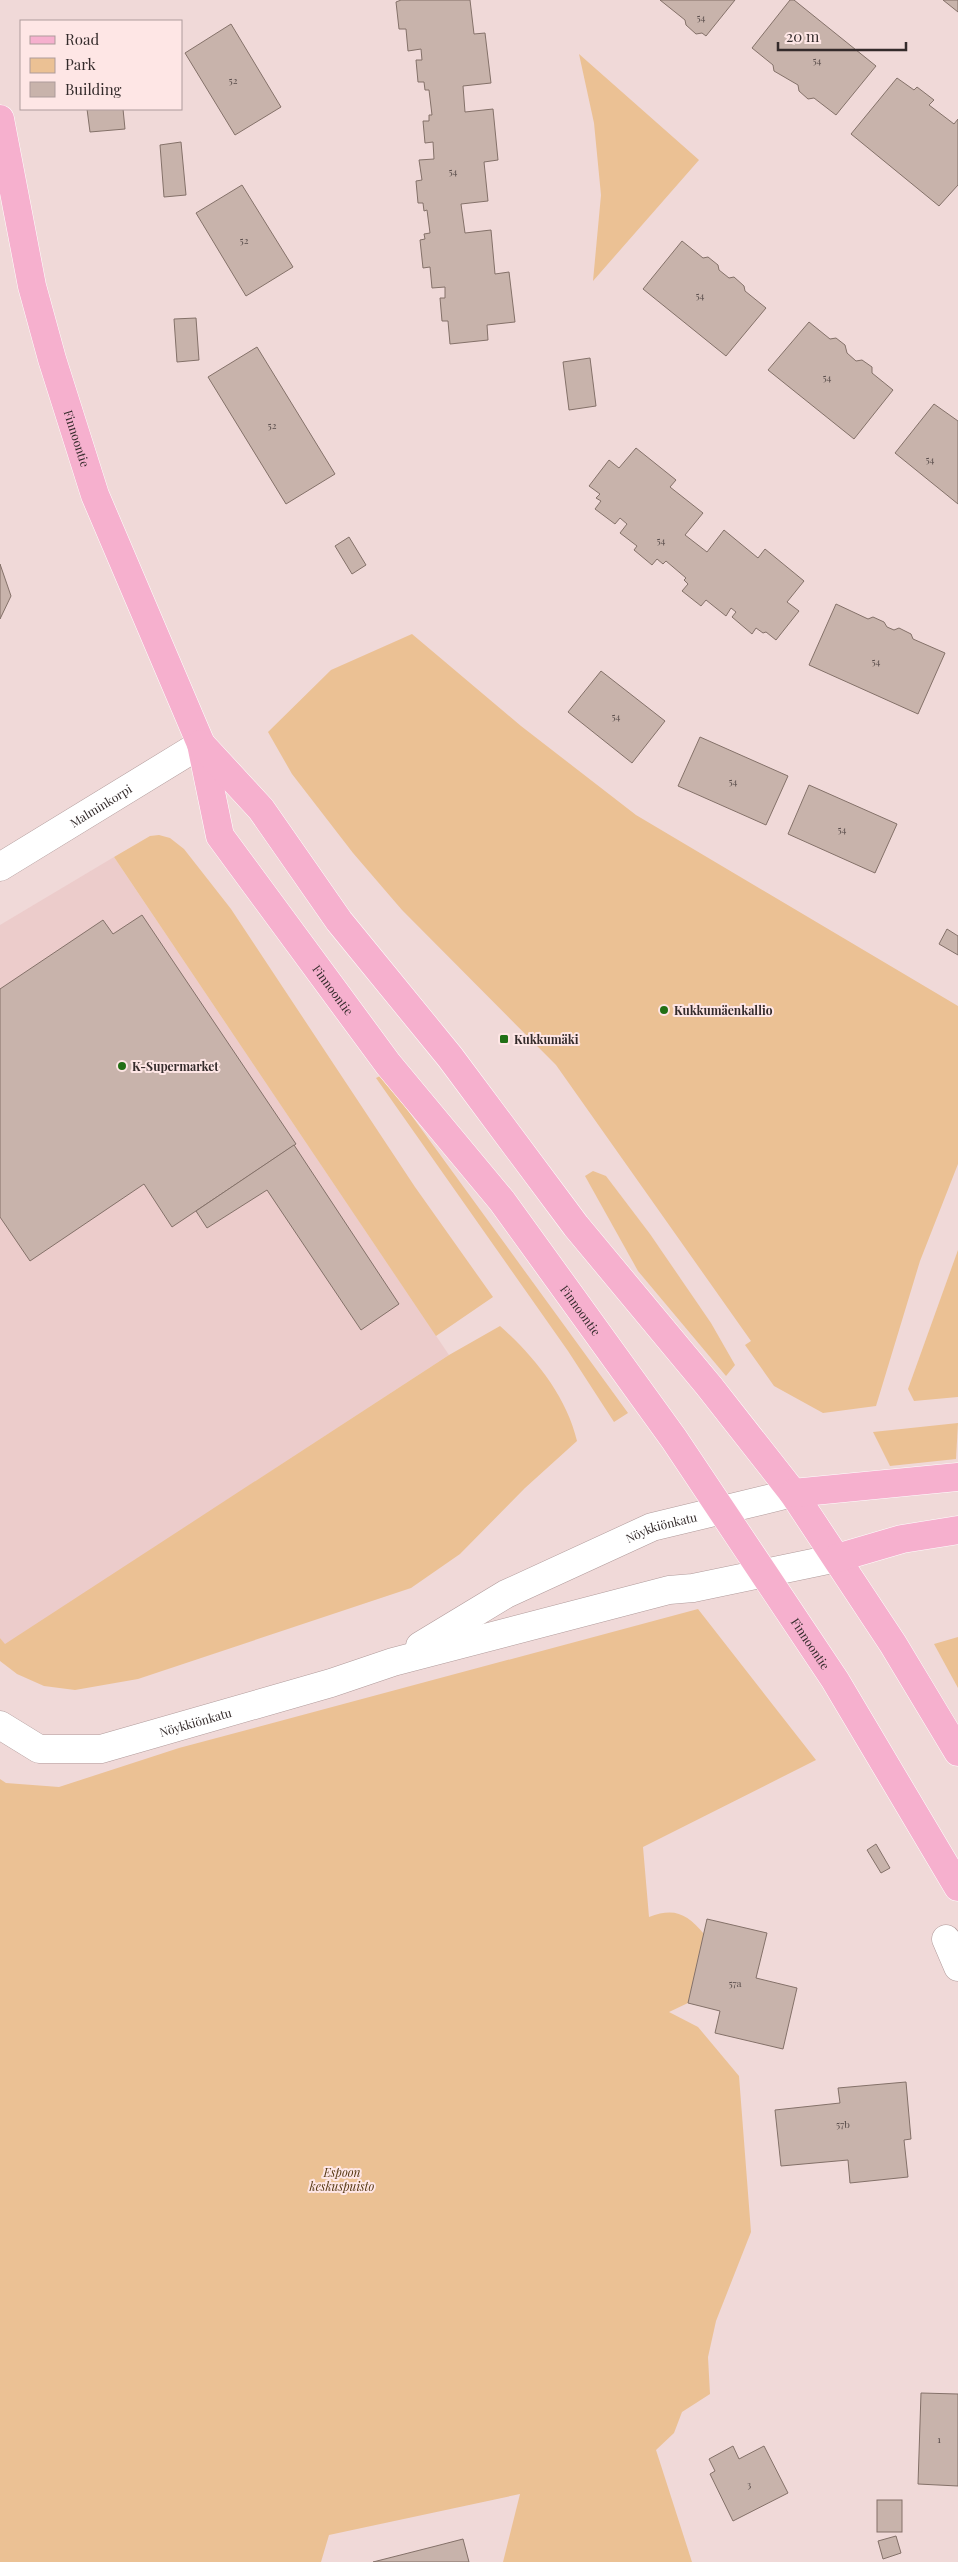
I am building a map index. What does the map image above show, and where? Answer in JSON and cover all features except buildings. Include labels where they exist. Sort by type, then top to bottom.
[{"type":"main road","name":"Finnoontie","points":[[0,119],[32,286],[52,359],[95,495],[201,744],[220,836],[388,1064],[508,1208],[674,1439],[835,1680],[958,1887]]},
{"type":"main road","name":"Finnoontie","points":[[201,744],[261,808],[339,921],[450,1057],[576,1226],[709,1386],[793,1493],[901,1657],[958,1752]]},
{"type":"main road","name":"Nöykkiönkatu","points":[[793,1493],[862,1484],[958,1477]]},
{"type":"main road","name":"Nöykkiönkatu","points":[[837,1558],[902,1539],[958,1530]]},
{"type":"street","name":"Malminkorpi","points":[[0,868],[201,744]]},
{"type":"street","name":"Nöykkiönkatu","points":[[393,1662],[506,1594],[652,1527],[793,1493]]},
{"type":"street","name":"Nöykkiönkatu","points":[[0,1725],[39,1749],[101,1749],[331,1683],[393,1662],[669,1590],[693,1588],[837,1558]]},
{"type":"street","points":[[946,1939],[958,1967]]},
{"type":"shaded area","points":[[114,857],[449,1355],[5,1645],[0,1638],[0,925]]},
{"type":"green space","points":[[579,54],[699,160],[593,281],[601,195],[594,123]]},
{"type":"green space","points":[[412,634],[521,726],[636,815],[958,1006],[958,1164],[920,1261],[876,1406],[823,1413],[774,1386],[745,1345],[751,1341],[556,1065],[402,910],[353,853],[292,774],[268,732],[331,670]]},
{"type":"green space","points":[[159,835],[170,838],[184,849],[231,909],[415,1187],[493,1297],[436,1336],[114,857],[150,836]]},
{"type":"green space","points":[[382,1075],[628,1413],[614,1422],[568,1351],[376,1078]]},
{"type":"green space","points":[[593,1171],[606,1176],[650,1234],[711,1323],[735,1365],[726,1376],[638,1271],[585,1176]]},
{"type":"green space","points":[[958,1250],[958,1397],[914,1401],[908,1389]]},
{"type":"green space","points":[[500,1326],[525,1350],[548,1378],[566,1409],[577,1441],[525,1488],[460,1554],[411,1588],[138,1679],[75,1690],[44,1686],[17,1674],[0,1661],[0,1638],[5,1644],[449,1355]]},
{"type":"green space","points":[[958,1423],[956,1459],[890,1466],[873,1432]]},
{"type":"green space","name":"Espoon keskuspuisto","points":[[698,1609],[816,1760],[643,1847],[649,1917],[666,1913],[680,1914],[692,1922],[704,1934],[688,2003],[669,2012],[698,2027],[739,2076],[751,2232],[716,2321],[708,2357],[710,2394],[682,2412],[674,2433],[656,2450],[692,2562],[503,2562],[520,2494],[329,2535],[321,2562],[0,2562],[0,1779],[6,1783],[59,1787],[179,1748]]},
{"type":"green space","points":[[958,1637],[958,1688],[934,1644]]},
{"type":"place","name":"Kukkumäenkallio","points":[[664,1010]]},
{"type":"place","name":"Kukkumäki","points":[[504,1039]]},
{"type":"place","name":"K-Supermarket","points":[[122,1066]]}]
